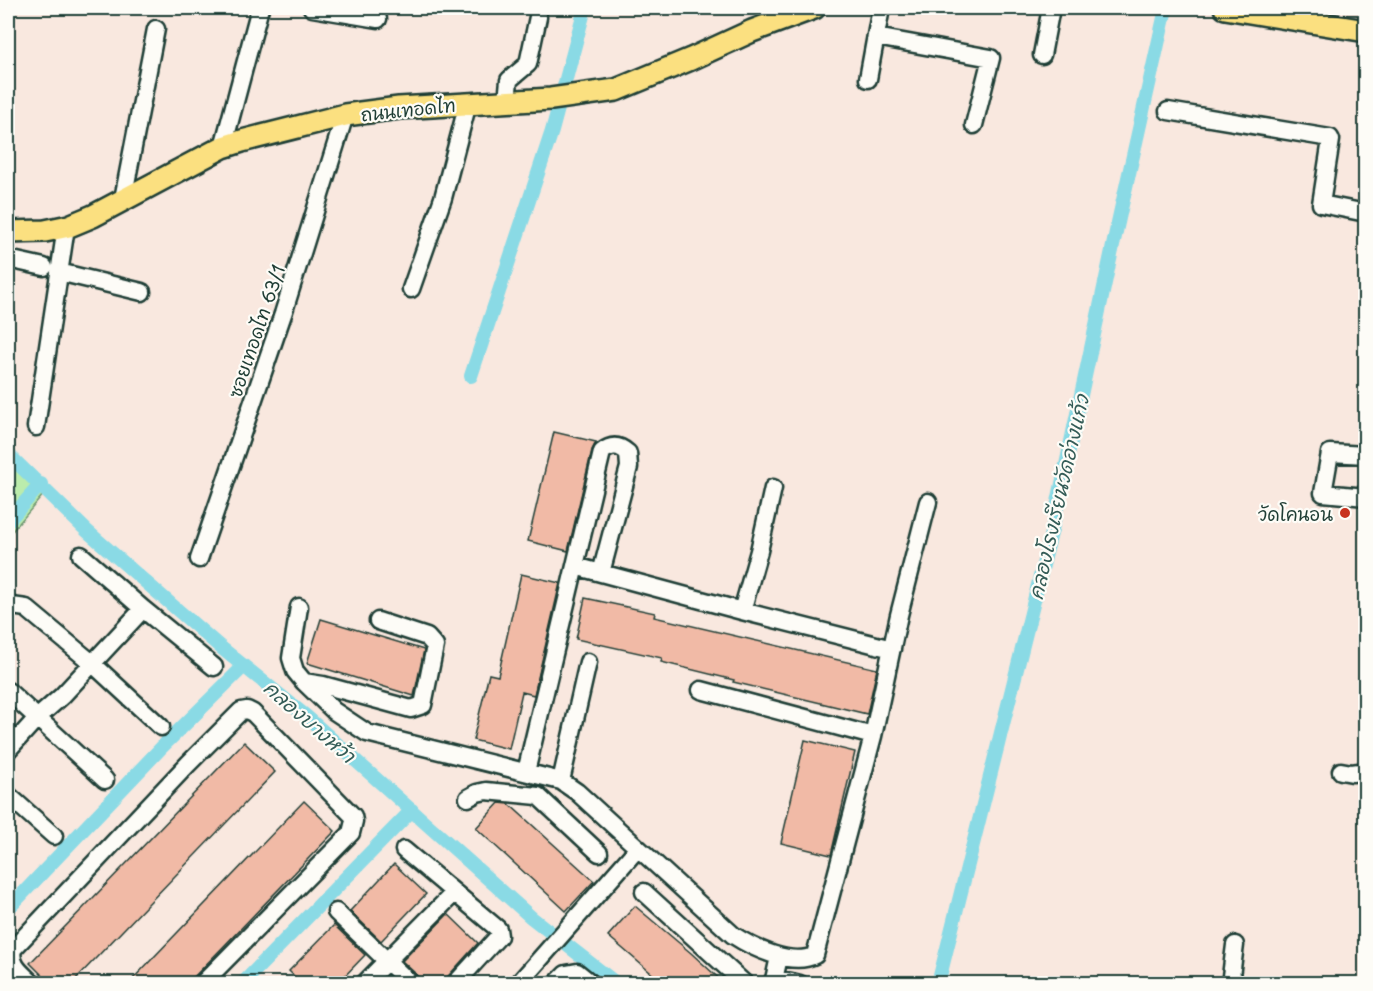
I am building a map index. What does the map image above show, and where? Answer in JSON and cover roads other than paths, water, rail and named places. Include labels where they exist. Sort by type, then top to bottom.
[{"type":"main road","name":"ถนนเทอดไท","points":[[8,232],[45,231],[66,227],[93,216],[223,147],[345,115],[399,108],[507,101],[616,90],[752,31],[814,8]]},
{"type":"main road","points":[[1225,8],[1365,31]]},
{"type":"street","points":[[223,147],[260,8]]},
{"type":"street","points":[[312,8],[378,19]]},
{"type":"street","points":[[868,79],[881,8]]},
{"type":"street","points":[[1042,54],[1051,8]]},
{"type":"street","points":[[507,101],[509,80],[528,64],[538,17]]},
{"type":"street","points":[[123,199],[156,29]]},
{"type":"street","points":[[876,37],[991,58],[974,124]]},
{"type":"street","points":[[411,289],[443,198],[468,103]]},
{"type":"street","points":[[1168,111],[1330,138],[1321,204],[1365,213]]},
{"type":"street","name":"ซอยเทอดไท 63/1","points":[[199,559],[284,314],[345,115]]},
{"type":"street","points":[[36,427],[51,270],[66,227]]},
{"type":"street","points":[[8,259],[142,292]]},
{"type":"street","points":[[526,772],[602,452],[609,447],[616,446],[628,453],[629,467],[601,573]]},
{"type":"street","points":[[1365,455],[1330,453],[1323,493],[1365,497]]},
{"type":"street","points":[[742,611],[759,551],[773,488]]},
{"type":"street","points":[[299,607],[291,658],[295,671],[334,711],[367,733],[553,779],[577,792],[733,935],[750,947],[779,957],[808,958],[815,955],[873,735],[928,502]]},
{"type":"street","points":[[81,555],[214,667]]},
{"type":"street","points":[[575,566],[892,649]]},
{"type":"street","points":[[8,608],[12,606],[26,608],[92,663],[161,727]]},
{"type":"street","points":[[8,750],[143,609]]},
{"type":"street","points":[[304,682],[411,709],[423,705],[434,642],[428,637],[378,621]]},
{"type":"street","points":[[538,796],[553,779],[588,662]]},
{"type":"street","points":[[700,690],[873,735]]},
{"type":"street","points":[[8,691],[105,780]]},
{"type":"street","points":[[33,984],[12,963],[13,949],[196,756],[241,711],[247,710],[254,713],[353,816],[354,821],[351,833],[224,959],[202,984]]},
{"type":"street","points":[[1341,771],[1352,773],[1365,771]]},
{"type":"street","points":[[468,798],[486,791],[538,796],[599,853]]},
{"type":"street","points":[[8,795],[54,836]]},
{"type":"street","points":[[518,984],[638,848]]},
{"type":"street","points":[[404,850],[500,933],[455,984]]},
{"type":"street","points":[[665,911],[683,889]]},
{"type":"street","points":[[644,892],[745,984]]},
{"type":"street","points":[[364,984],[454,893]]},
{"type":"street","points":[[336,912],[411,984]]},
{"type":"street","points":[[1230,984],[1235,945]]},
{"type":"street","points":[[779,957],[774,981],[800,984]]},
{"type":"street","points":[[556,984],[566,974],[577,972],[592,984]]},
{"type":"waterway","points":[[471,376],[552,131],[585,8]]},
{"type":"waterway","name":"คลองโรงเรียนวัดอ่างแก้ว","points":[[938,984],[1054,521],[1117,227],[1168,8]]},
{"type":"waterway","name":"คลองบางหว้า","points":[[8,454],[87,531],[219,646],[307,717],[532,918],[617,984]]},
{"type":"waterway","points":[[8,521],[41,484]]},
{"type":"waterway","points":[[8,909],[162,747],[244,666]]},
{"type":"waterway","points":[[242,984],[412,810]]},
{"type":"place","name":"วัดโคนอน","points":[[1345,513]]}]
